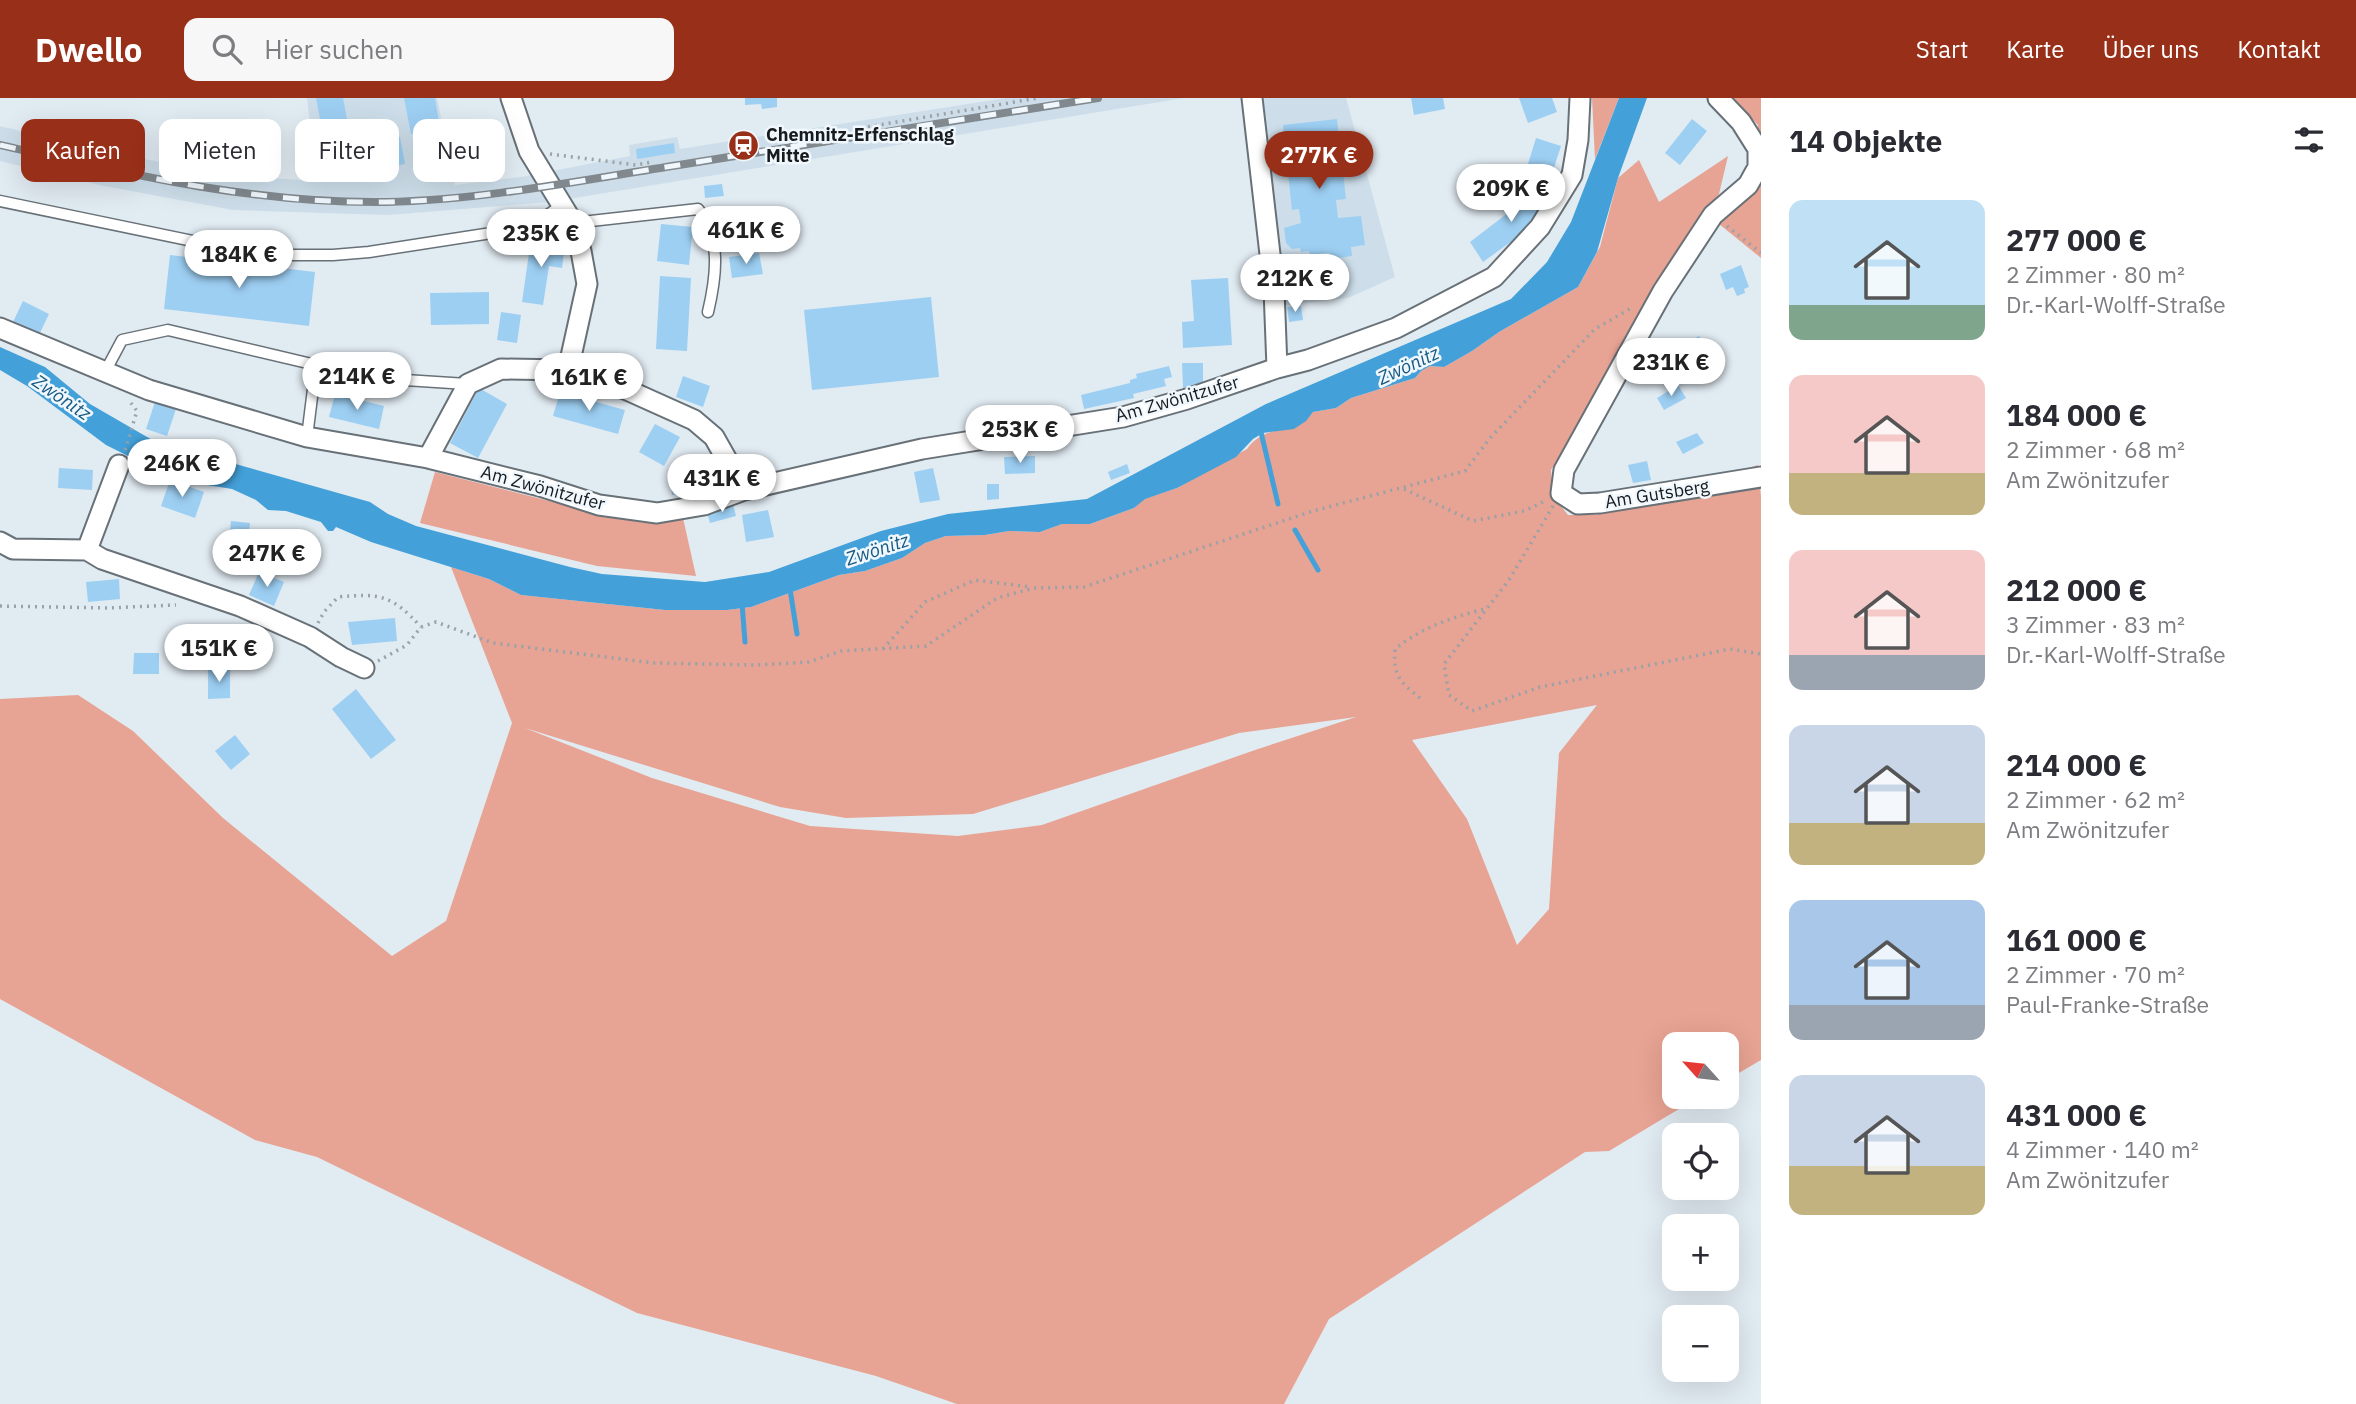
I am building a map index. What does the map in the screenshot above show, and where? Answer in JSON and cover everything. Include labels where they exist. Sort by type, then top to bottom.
[{"type":"street","points":[[511,98],[529,151],[573,222],[587,284],[568,370]]},
{"type":"street","points":[[1252,98],[1274,289],[1276,368]]},
{"type":"street","name":"Am Zwönitzufer","points":[[0,328],[149,390],[307,437],[428,458],[540,486],[599,505],[657,513],[704,505],[744,490],[922,449],[1123,417],[1308,360],[1396,328],[1494,277],[1540,227],[1572,174],[1578,140],[1580,98]]},
{"type":"street","points":[[1561,493],[1564,470],[1662,291],[1713,215],[1748,185],[1758,167],[1758,149],[1741,122],[1718,98]]},
{"type":"street","points":[[428,458],[468,384],[501,369],[568,370],[625,390],[694,420],[714,437],[744,490]]},
{"type":"street","points":[[87,550],[119,465]]},
{"type":"street","name":"Am Gutsberg","points":[[1561,493],[1578,504],[1600,503],[1761,477]]},
{"type":"street","points":[[0,542],[13,549],[87,550],[102,559],[240,606],[310,637],[341,657],[365,668]]},
{"type":"lane","points":[[0,201],[260,255],[369,252],[530,227],[561,206]]},
{"type":"lane","points":[[573,222],[698,209],[708,220],[714,249],[715,281],[708,312]]},
{"type":"lane","points":[[105,372],[122,340],[168,330],[316,365],[405,380],[468,384]]},
{"type":"lane","points":[[307,437],[316,365]]},
{"type":"path","points":[[861,128],[1038,98]]},
{"type":"path","points":[[529,151],[636,165],[653,162]]},
{"type":"path","points":[[1713,215],[1761,253]]},
{"type":"path","points":[[883,649],[925,602],[975,580],[1034,588],[1084,587],[1313,511],[1465,471],[1490,438],[1595,329],[1662,291]]},
{"type":"path","points":[[119,465],[135,424]]},
{"type":"path","points":[[1402,489],[1474,521],[1524,511],[1561,493]]},
{"type":"path","points":[[1561,493],[1509,580],[1444,664],[1449,695],[1472,711],[1540,687],[1730,649],[1761,654]]},
{"type":"path","points":[[365,668],[407,645],[421,627],[436,622],[493,643],[654,663],[809,662],[841,651],[926,646],[997,598],[1034,588]]},
{"type":"path","points":[[310,637],[324,612],[338,597],[378,595],[403,607],[421,627]]},
{"type":"path","points":[[0,606],[107,608],[178,605]]},
{"type":"path","points":[[1420,698],[1399,682],[1394,663],[1395,649],[1414,634],[1461,615],[1487,609]]},
{"type":"shaded area","points":[[307,98],[437,98],[441,119],[413,119],[413,182],[454,182],[455,185],[505,182],[505,179],[630,156],[629,145],[677,137],[680,149],[1006,98],[1184,98],[550,202],[388,215],[233,210],[87,182],[145,182],[145,159],[159,162],[159,182],[281,182],[281,179],[295,180],[295,182],[399,182],[399,119],[310,119]]},
{"type":"shaded area","points":[[1261,98],[1346,98],[1395,277],[1348,298],[1282,306]]},
{"type":"shaded area","points":[[1592,98],[1619,98],[1595,159]]},
{"type":"shaded area","points":[[1732,98],[1761,98],[1761,258],[1719,224],[1752,175],[1758,125]]},
{"type":"shaded area","points":[[0,126],[21,131],[21,166],[0,161]]},
{"type":"shaded area","points":[[1728,156],[1719,194],[1693,228],[1551,470],[1553,496],[1568,515],[1596,515],[1758,465],[1761,497],[1761,1060],[1740,1072],[1740,1032],[1662,1032],[1662,1110],[1677,1110],[1609,1151],[1585,1152],[1329,1319],[1284,1404],[957,1404],[876,1376],[637,1313],[317,1157],[255,1140],[0,999],[0,699],[78,695],[133,731],[223,818],[392,956],[446,921],[512,723],[451,567],[489,579],[521,595],[665,610],[727,610],[751,607],[839,575],[865,571],[902,558],[925,543],[946,536],[1009,531],[1040,532],[1062,524],[1090,524],[1134,508],[1144,499],[1177,488],[1247,449],[1263,435],[1297,425],[1313,412],[1336,408],[1351,398],[1415,378],[1430,366],[1444,367],[1578,287],[1600,247],[1618,178],[1639,160],[1659,202]],"holes":[[[1597,705],[1559,753],[1549,909],[1517,945],[1467,819],[1412,740]],[[1356,717],[1042,825],[958,836],[810,826],[652,778],[525,728],[780,807],[846,818],[973,814],[1239,733]]]},
{"type":"shaded area","points":[[435,472],[612,517],[645,523],[683,518],[696,576],[597,566],[420,523]]},
{"type":"water","name":"Zwönitz","points":[[1619,98],[1647,98],[1618,178],[1597,252],[1578,287],[1499,332],[1472,351],[1444,367],[1430,366],[1415,378],[1351,398],[1336,408],[1313,412],[1294,429],[1263,433],[1253,439],[1236,457],[1177,488],[1145,499],[1134,508],[1090,524],[1062,524],[1040,532],[1009,531],[946,536],[925,543],[902,558],[865,571],[839,575],[751,607],[727,610],[665,610],[521,595],[489,579],[371,542],[336,527],[333,531],[328,531],[321,522],[286,511],[268,510],[256,500],[232,489],[189,482],[160,472],[106,445],[27,386],[0,370],[0,347],[45,367],[90,404],[154,441],[370,502],[388,514],[416,526],[570,567],[602,574],[705,582],[769,572],[881,531],[948,514],[1087,499],[1266,404],[1511,299],[1547,262],[1571,222]]},
{"type":"building","points":[[316,98],[343,98],[347,119],[320,119]]},
{"type":"building","points":[[404,98],[435,98],[438,119],[413,119],[411,134]]},
{"type":"building","points":[[745,98],[777,98],[777,107],[762,109],[761,104],[745,105]]},
{"type":"building","points":[[1411,98],[1443,98],[1445,109],[1414,115]]},
{"type":"building","points":[[1519,98],[1552,98],[1557,112],[1528,123]]},
{"type":"building","points":[[1337,119],[1346,199],[1336,200],[1338,218],[1361,216],[1365,245],[1351,247],[1352,256],[1330,259],[1329,253],[1310,255],[1309,251],[1292,249],[1286,243],[1284,228],[1301,223],[1299,209],[1292,210],[1283,125]]},
{"type":"building","points":[[1692,119],[1707,131],[1680,165],[1665,153]]},
{"type":"building","points":[[399,137],[405,164],[399,165]]},
{"type":"building","points":[[1536,138],[1561,146],[1552,174],[1527,167]]},
{"type":"building","points":[[674,143],[675,153],[637,159],[636,149]]},
{"type":"building","points":[[722,184],[724,196],[705,198],[704,186]]},
{"type":"building","points":[[1529,184],[1550,196],[1527,230],[1483,262],[1470,242],[1513,209]]},
{"type":"building","points":[[750,215],[754,237],[723,241],[720,219]]},
{"type":"building","points":[[661,224],[693,227],[689,265],[657,261]]},
{"type":"building","points":[[531,239],[565,244],[562,268],[549,266],[543,305],[522,302]]},
{"type":"building","points":[[759,253],[763,274],[732,278],[729,257]]},
{"type":"building","points":[[170,255],[315,272],[309,326],[164,309]]},
{"type":"building","points":[[1741,265],[1749,287],[1744,289],[1745,293],[1737,296],[1733,287],[1726,290],[1720,274]]},
{"type":"building","points":[[660,276],[691,278],[687,351],[656,349]]},
{"type":"building","points":[[1228,278],[1232,345],[1183,348],[1182,322],[1194,321],[1191,280]]},
{"type":"building","points":[[489,292],[489,324],[431,325],[430,293]]},
{"type":"building","points":[[931,297],[939,377],[812,390],[804,310]]},
{"type":"building","points":[[23,301],[49,314],[39,335],[13,322]]},
{"type":"building","points":[[1301,306],[1303,320],[1289,322],[1287,307]]},
{"type":"building","points":[[501,312],[521,315],[517,343],[497,340]]},
{"type":"building","points":[[1699,336],[1707,349],[1695,356],[1687,343]]},
{"type":"building","points":[[1182,363],[1203,363],[1203,388],[1183,388]]},
{"type":"building","points":[[1169,366],[1172,377],[1164,379],[1166,386],[1133,394],[1134,398],[1084,409],[1081,395],[1130,383],[1130,380],[1137,378],[1136,374]]},
{"type":"building","points":[[683,376],[710,386],[703,407],[676,397]]},
{"type":"building","points":[[1678,385],[1686,398],[1664,410],[1657,398]]},
{"type":"building","points":[[479,388],[507,404],[478,458],[450,443]]},
{"type":"building","points":[[560,392],[625,410],[618,434],[553,416]]},
{"type":"building","points":[[335,394],[384,406],[379,429],[329,417]]},
{"type":"building","points":[[156,399],[177,406],[167,436],[146,429]]},
{"type":"building","points":[[655,424],[680,437],[664,466],[639,452]]},
{"type":"building","points":[[1697,433],[1704,443],[1683,454],[1676,442]]},
{"type":"building","points":[[1035,456],[1035,473],[1005,474],[1004,457]]},
{"type":"building","points":[[1647,461],[1651,480],[1633,483],[1628,465]]},
{"type":"building","points":[[1127,464],[1130,473],[1111,480],[1108,472]]},
{"type":"building","points":[[59,468],[93,470],[92,490],[58,488]]},
{"type":"building","points":[[933,468],[940,500],[920,503],[914,472]]},
{"type":"building","points":[[704,470],[707,490],[672,495],[669,475]]},
{"type":"building","points":[[170,480],[204,492],[195,518],[161,506]]},
{"type":"building","points":[[987,484],[999,484],[999,499],[987,500]]},
{"type":"building","points":[[733,504],[736,516],[710,523],[707,512]]},
{"type":"building","points":[[768,510],[774,537],[746,542],[742,515]]},
{"type":"building","points":[[231,521],[250,523],[248,542],[229,540]]},
{"type":"building","points":[[259,572],[284,582],[274,606],[249,595]]},
{"type":"building","points":[[119,579],[120,599],[88,602],[86,582]]},
{"type":"building","points":[[395,618],[397,641],[352,645],[348,622]]},
{"type":"building","points":[[134,653],[159,653],[159,674],[133,674]]},
{"type":"building","points":[[208,669],[230,669],[230,698],[208,699]]},
{"type":"building","points":[[356,689],[396,740],[371,759],[332,709]]},
{"type":"building","points":[[235,735],[250,754],[231,770],[215,751]]},
{"type":"waterway","points":[[1260,428],[1278,504]]},
{"type":"waterway","points":[[1295,530],[1318,570]]},
{"type":"waterway","points":[[790,589],[797,634]]},
{"type":"waterway","points":[[742,603],[745,642]]},
{"type":"railway","points":[[0,145],[192,185],[288,198],[386,202],[533,188],[1098,98]]},
{"type":"place","name":"Chemnitz-Erfenschlag Mitte","points":[[743,145]]}]
